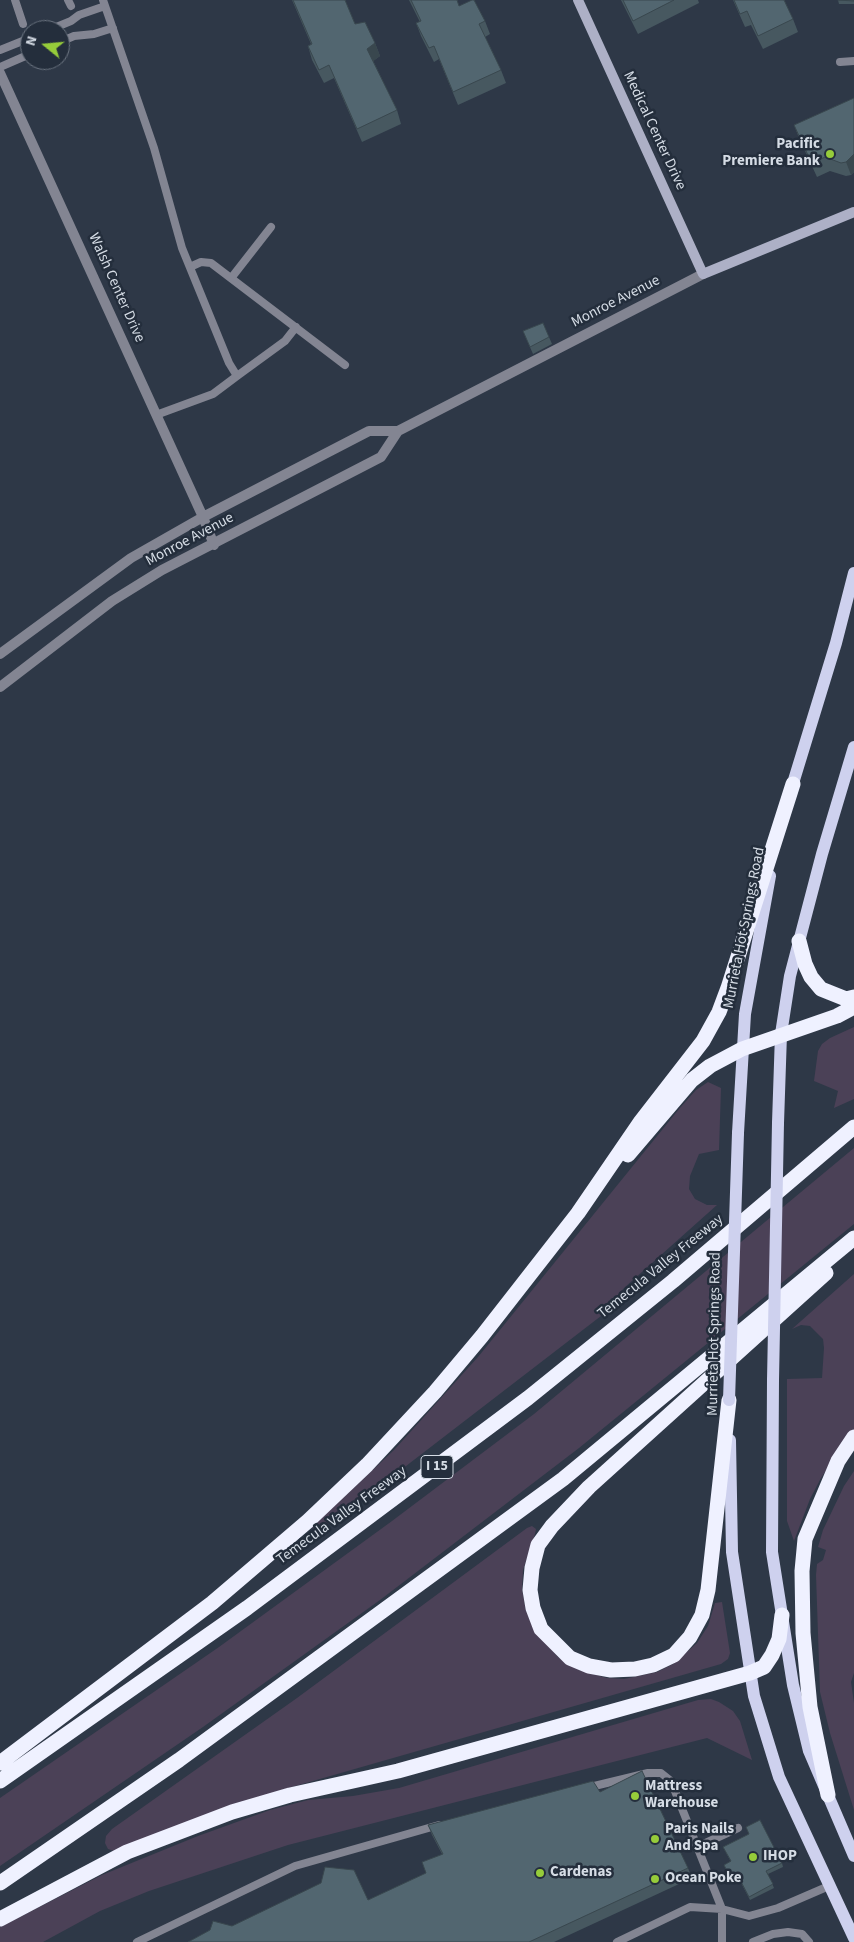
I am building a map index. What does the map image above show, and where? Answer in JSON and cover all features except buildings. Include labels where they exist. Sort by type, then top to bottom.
[{"type":"highway","points":[[578,1214],[641,1121],[703,1041],[719,1012],[792,784]]},
{"type":"highway","points":[[799,941],[805,964],[811,977],[821,989],[846,1000],[854,997]]},
{"type":"highway","points":[[0,1763],[212,1603],[308,1521],[360,1472],[436,1392],[578,1214],[692,1080],[710,1066],[742,1048],[837,1016],[854,1007]]},
{"type":"highway","name":"Temecula Valley Freeway","points":[[0,1781],[247,1608],[496,1422],[672,1282],[854,1127]]},
{"type":"highway","points":[[0,1883],[187,1754],[563,1479],[854,1238]]},
{"type":"highway","points":[[729,1400],[708,1590],[702,1615],[690,1637],[674,1655],[653,1665],[635,1669],[604,1669],[589,1666],[570,1658],[541,1628],[533,1608],[530,1590],[532,1568],[538,1545],[552,1526],[589,1487],[854,1248]]},
{"type":"highway","points":[[828,1795],[810,1707],[803,1633],[802,1572],[805,1539],[838,1461],[854,1437]]},
{"type":"highway","points":[[0,1919],[127,1852],[232,1812],[290,1795],[398,1771],[750,1673],[764,1667],[772,1655],[779,1639],[782,1615]]},
{"type":"main road","name":"Murrieta Hot Springs Road","points":[[854,573],[836,642],[792,784],[753,959],[742,1048],[729,1400],[732,1552],[750,1673],[763,1731],[779,1777],[854,1938]]},
{"type":"main road","points":[[854,747],[790,976],[782,1034],[772,1380],[772,1552],[793,1685],[809,1751],[854,1856]]},
{"type":"street","name":"Medical Center Drive","points":[[578,0],[703,274]]},
{"type":"street","name":"Walsh Center Drive","points":[[0,73],[203,517],[214,545]]},
{"type":"street","name":"Monroe Avenue","points":[[0,654],[131,558],[203,517],[369,431],[398,431],[703,274],[854,212]]},
{"type":"street","name":"Monroe Avenue","points":[[0,687],[112,601],[162,570],[214,545],[381,457],[398,431]]},
{"type":"lane","points":[[15,0],[22,20]]},
{"type":"lane","points":[[70,21],[104,3],[154,148],[182,248],[229,363],[237,376]]},
{"type":"lane","points":[[70,38],[94,34],[113,28]]},
{"type":"lane","points":[[0,50],[20,42]]},
{"type":"lane","points":[[0,67],[20,58]]},
{"type":"lane","points":[[840,62],[854,61]]},
{"type":"lane","points":[[232,277],[270,227]]},
{"type":"lane","points":[[190,267],[201,262],[211,263],[232,277],[345,365]]},
{"type":"lane","points":[[156,415],[213,394],[285,341],[296,327]]},
{"type":"lane","points":[[580,1789],[648,1773],[662,1773],[671,1780],[722,1909],[722,1942]]},
{"type":"lane","points":[[137,1942],[295,1866],[445,1823]]},
{"type":"lane","points":[[697,1848],[738,1828]]},
{"type":"lane","points":[[617,1942],[690,1908],[722,1909],[749,1916],[778,1908],[829,1886]]},
{"type":"lane","points":[[753,1942],[773,1934],[788,1932],[802,1934],[809,1942]]},
{"type":"shaded area","points":[[854,1027],[854,1099],[834,1108],[838,1091],[814,1081],[818,1051],[822,1044],[830,1038]]},
{"type":"shaded area","points":[[708,1082],[721,1088],[719,1150],[699,1154],[690,1176],[689,1189],[695,1199],[707,1205],[717,1205],[624,1288],[601,1316],[345,1513],[318,1531],[314,1530],[312,1527],[394,1450],[478,1357],[679,1109],[696,1090]]},
{"type":"shaded area","points":[[854,1148],[854,1224],[579,1448],[380,1600],[203,1727],[0,1866],[0,1798],[219,1647],[392,1521],[534,1414]]},
{"type":"shaded area","points":[[854,1274],[854,1430],[821,1478],[810,1499],[794,1541],[787,1521],[787,1379],[822,1378],[824,1348],[823,1339],[810,1326],[801,1325],[792,1329]]},
{"type":"shaded area","points":[[854,1471],[854,1673],[851,1682],[854,1703],[854,1810],[830,1733],[820,1692],[816,1575],[817,1564],[823,1560],[826,1550],[818,1547],[823,1530],[844,1486]]},
{"type":"shaded area","points":[[532,1526],[536,1529],[535,1534],[523,1570],[522,1589],[526,1611],[534,1629],[558,1657],[579,1670],[607,1678],[624,1679],[657,1672],[673,1664],[697,1643],[708,1626],[715,1603],[722,1602],[730,1653],[728,1659],[721,1664],[278,1791],[114,1851],[108,1849],[105,1843],[106,1836],[112,1829],[297,1698]]},
{"type":"shaded area","points":[[711,1699],[733,1711],[740,1721],[752,1760],[707,1738],[288,1845],[149,1891],[100,1911],[43,1942],[0,1942],[0,1927],[102,1875],[198,1836],[270,1810],[308,1800],[353,1796],[399,1788],[698,1700]]},
{"type":"place","name":"Pacific Premiere Bank","points":[[830,154]]},
{"type":"place","name":"Mattress Warehouse","points":[[635,1796]]},
{"type":"place","name":"Paris Nails And Spa","points":[[655,1839]]},
{"type":"place","name":"IHOP","points":[[753,1857]]},
{"type":"place","name":"Cardenas","points":[[540,1873]]},
{"type":"place","name":"Ocean Poke","points":[[655,1879]]}]
